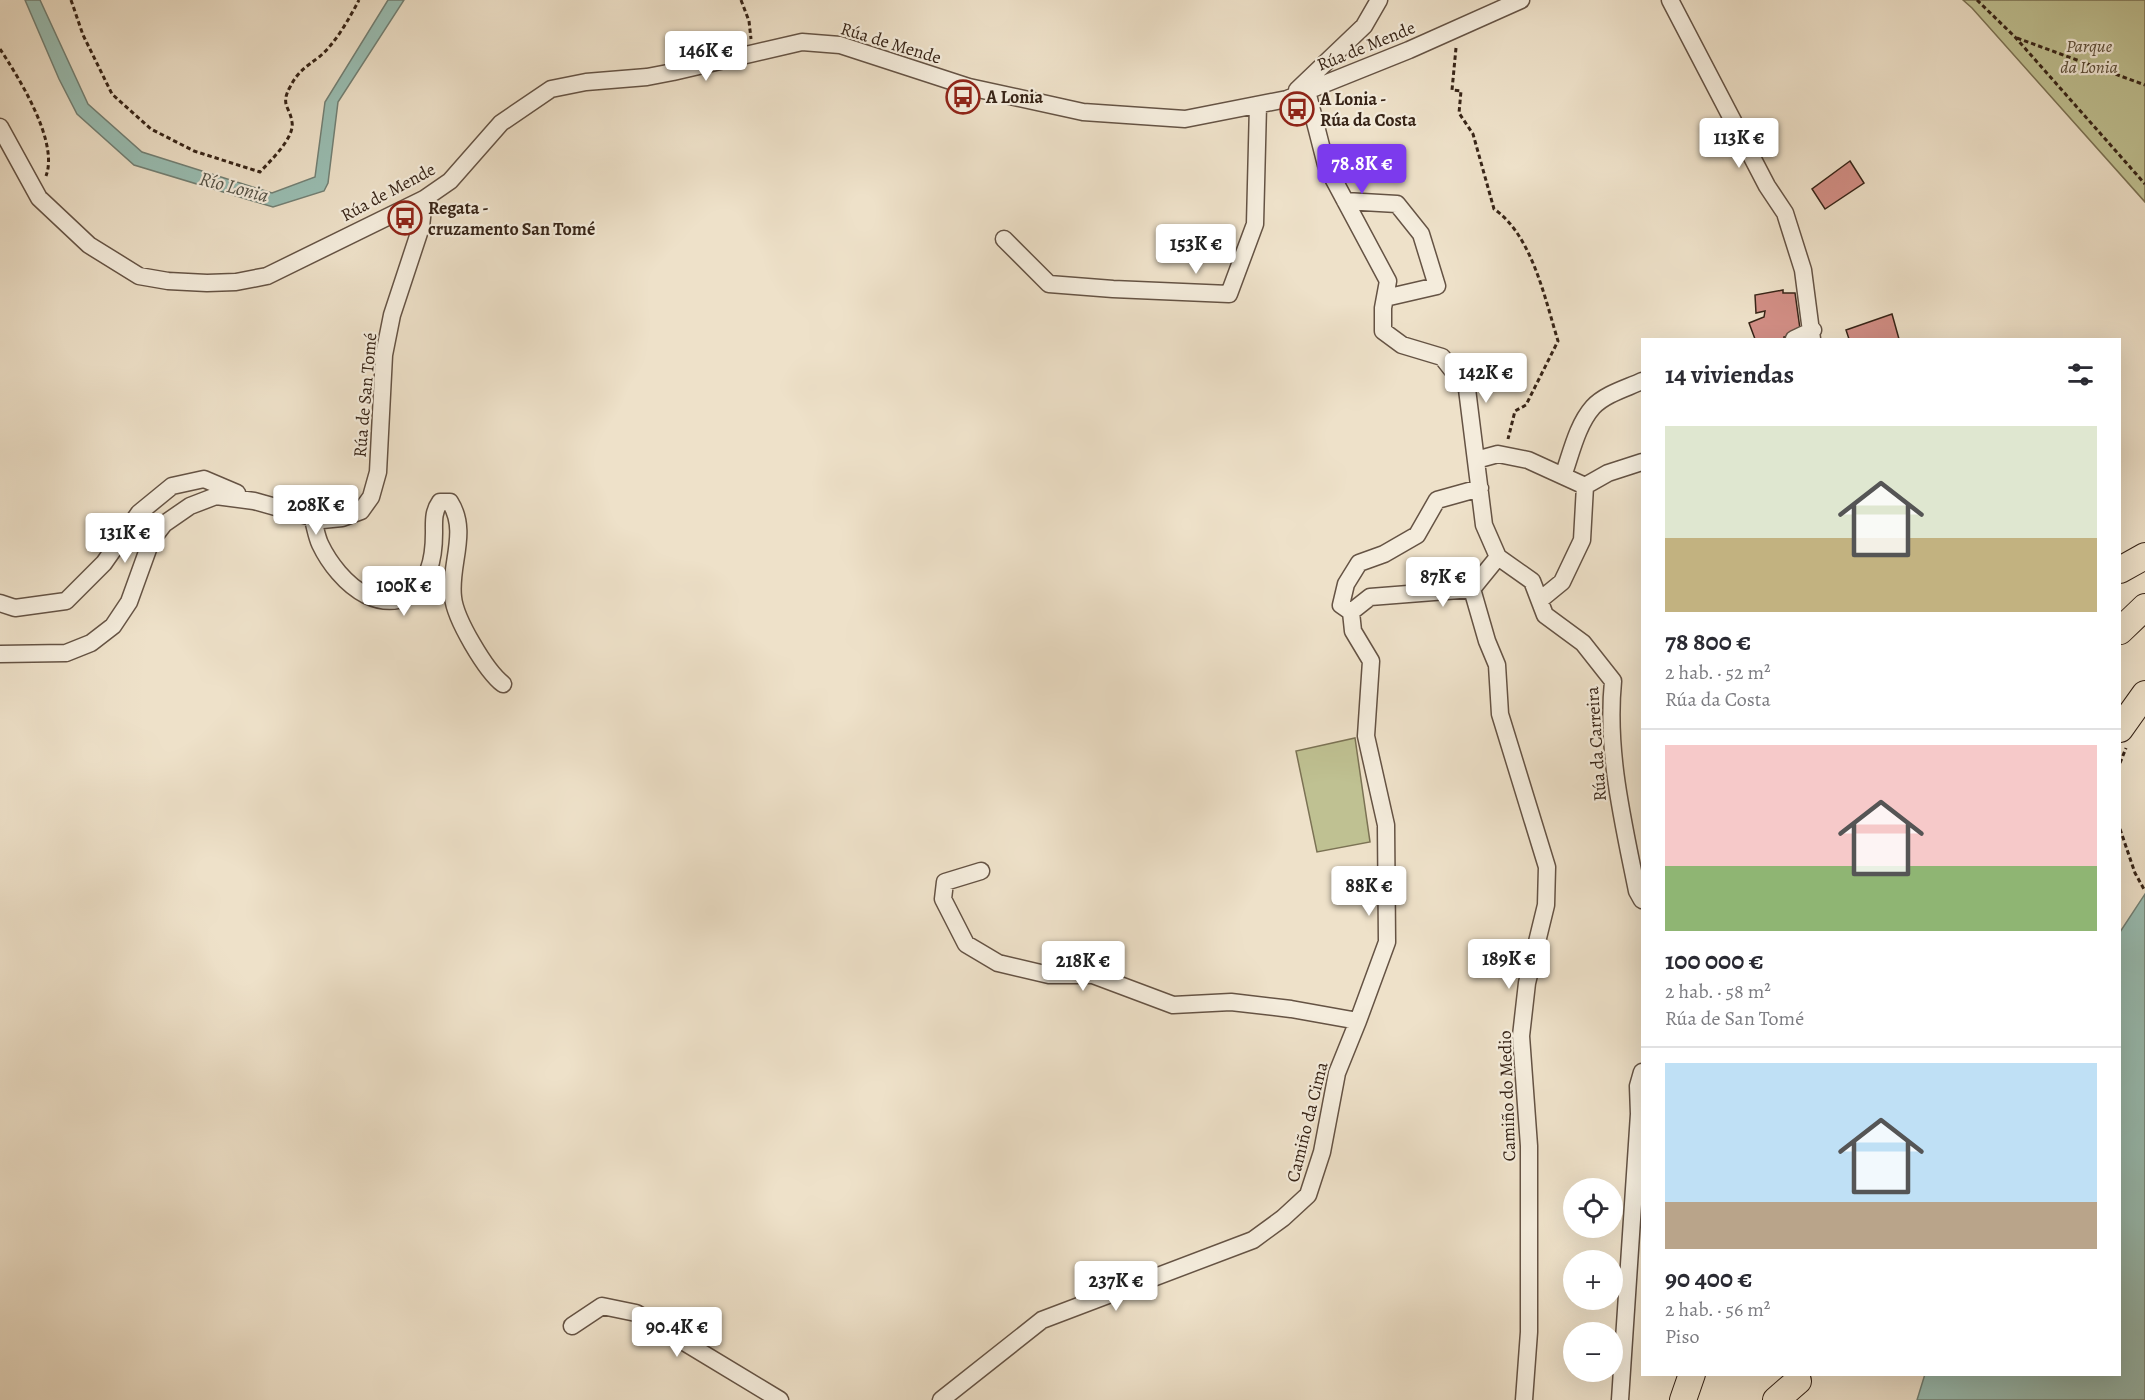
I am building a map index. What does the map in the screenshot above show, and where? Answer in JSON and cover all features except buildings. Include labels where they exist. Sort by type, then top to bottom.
[{"type":"highway","points":[[2121,569],[2145,556]]},
{"type":"highway","points":[[2121,629],[2145,607]]},
{"type":"highway","points":[[2121,728],[2145,694]]},
{"type":"highway","points":[[1683,1400],[1691,1376]]},
{"type":"highway","points":[[1776,1400],[1797,1385]]},
{"type":"street","points":[[1287,99],[1364,26],[1378,0]]},
{"type":"street","name":"Rúa de Mende","points":[[0,127],[39,198],[89,245],[139,276],[207,284],[236,282],[267,276],[424,199],[450,181],[501,123],[551,89],[586,82],[646,77],[673,72],[802,42],[840,45],[969,87],[1083,112],[1185,119],[1287,99],[1521,0]]},
{"type":"street","points":[[1670,0],[1767,186],[1785,213],[1803,270],[1813,335]]},
{"type":"street","points":[[1307,91],[1326,165],[1388,281],[1383,331],[1402,345],[1442,357],[1467,389],[1484,525],[1498,558],[1472,589],[1370,597],[1351,612]]},
{"type":"street","points":[[1004,239],[1049,284],[1229,294],[1255,224],[1258,105]]},
{"type":"street","name":"Rúa de San Tomé","points":[[0,654],[66,653],[91,643],[113,626],[129,602],[151,541],[164,524],[190,507],[216,496],[254,501],[322,520],[342,518],[361,511],[371,497],[378,472],[384,355],[392,315],[421,227],[424,199]]},
{"type":"street","points":[[1346,201],[1397,204],[1421,234],[1437,286],[1385,298]]},
{"type":"street","points":[[1563,476],[1579,431],[1593,407],[1616,392],[1641,381]]},
{"type":"street","points":[[1476,460],[1503,454],[1528,460],[1585,486]]},
{"type":"street","points":[[1585,486],[1608,473],[1641,462]]},
{"type":"street","points":[[0,603],[15,608],[66,601],[104,563],[139,513],[172,486],[204,479],[254,501]]},
{"type":"street","points":[[1540,600],[1562,582],[1582,540],[1585,486]]},
{"type":"street","name":"Camiño da Cima","points":[[941,1400],[1042,1320],[1253,1240],[1283,1218],[1308,1195],[1322,1152],[1337,1073],[1387,942],[1386,825],[1366,736],[1371,661],[1353,631],[1351,612],[1341,605],[1346,584],[1359,564],[1384,554],[1417,535],[1437,500],[1480,488]]},
{"type":"street","points":[[312,517],[320,543],[340,574],[360,591],[376,600],[389,602],[401,600],[423,584],[429,573],[432,558],[434,514],[440,502],[450,502],[456,515],[459,540],[453,598],[465,631],[496,678],[503,684]]},
{"type":"street","name":"Rúa da Carreira","points":[[1498,558],[1532,581],[1545,615],[1583,643],[1613,681],[1610,710],[1615,785],[1637,891],[1641,898]]},
{"type":"street","name":"Camiño do Medio","points":[[1472,589],[1487,641],[1497,665],[1500,714],[1547,867],[1546,905],[1527,982],[1521,1036],[1529,1146],[1529,1332],[1524,1400]]},
{"type":"street","points":[[981,871],[945,882],[943,899],[966,944],[998,963],[1049,975],[1093,975],[1173,1005],[1231,1002],[1291,1009],[1358,1021]]},
{"type":"street","points":[[1620,1400],[1641,1097],[1638,1086],[1641,1074]]},
{"type":"street","points":[[1636,1161],[1641,1146]]},
{"type":"street","points":[[572,1326],[602,1306],[636,1313],[780,1400]]},
{"type":"path","points":[[71,0],[83,35],[112,94],[151,129],[194,152],[260,172],[284,146],[291,130],[292,122],[286,110],[286,100],[298,74],[308,63],[320,57],[346,24],[359,0]]},
{"type":"path","points":[[741,0],[748,21],[753,53]]},
{"type":"path","points":[[1977,0],[2015,37],[2145,184]]},
{"type":"path","points":[[1459,28],[1452,90],[1461,91],[1459,112],[1473,134],[1494,209],[1507,218],[1529,254],[1558,341],[1526,405],[1515,411],[1503,454]]},
{"type":"path","points":[[2015,37],[2145,85]]},
{"type":"path","points":[[0,49],[44,129],[50,167],[39,198]]},
{"type":"path","points":[[2121,832],[2134,873],[2145,891]]},
{"type":"green space","name":"Parque da Lonia","points":[[1963,0],[2145,0],[2145,202],[1972,8]]},
{"type":"green space","points":[[1355,738],[1370,842],[1317,852],[1296,751]]},
{"type":"water","name":"Río Lonia","points":[[25,0],[40,0],[88,104],[142,152],[272,193],[315,177],[325,102],[388,0],[404,0],[338,102],[328,183],[324,191],[273,207],[134,165],[77,114],[59,79]]},
{"type":"water","points":[[2145,894],[2145,1400],[1917,1400],[1924,1376],[2121,1376],[2121,930]]},
{"type":"place","name":"A Lonia","points":[[963,97]]},
{"type":"place","name":"A Lonia - Rúa da Costa","points":[[1297,109]]},
{"type":"place","name":"Regata - cruzamento San Tomé","points":[[405,218]]}]
